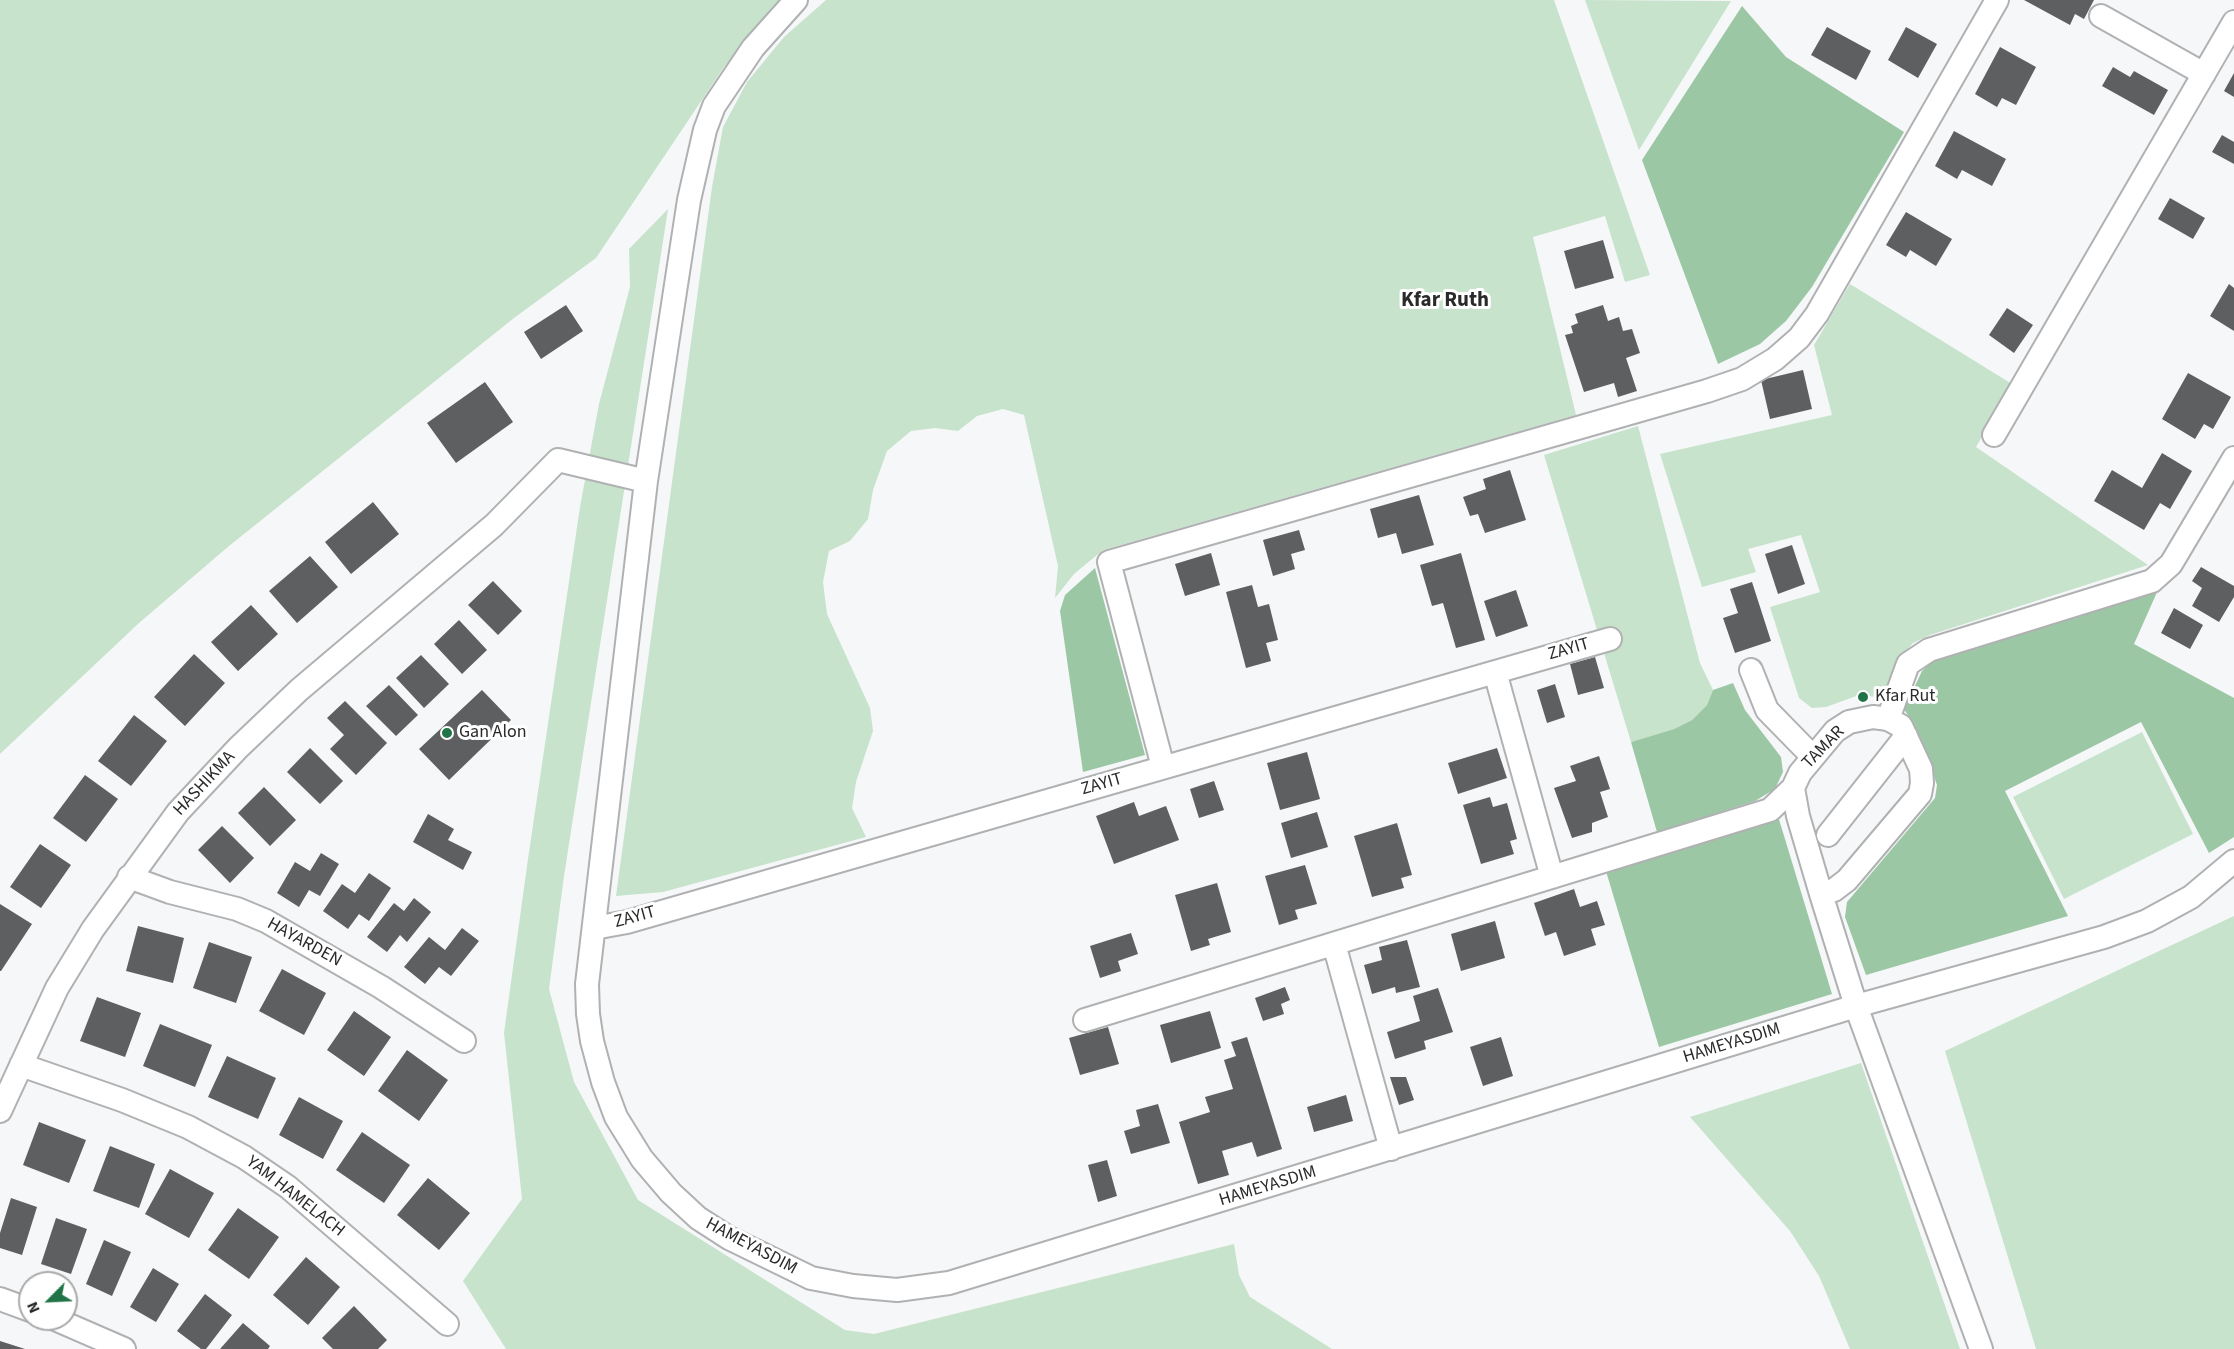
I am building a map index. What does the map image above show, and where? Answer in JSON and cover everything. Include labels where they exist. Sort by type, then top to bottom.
[{"type":"street","name":"HAMEYASDIM","points":[[796,0],[753,48],[714,106],[705,130],[689,200],[646,481],[587,984],[588,1014],[603,1082],[616,1117],[642,1160],[671,1193],[698,1218],[765,1258],[811,1278],[854,1286],[897,1290],[949,1283],[1856,1006],[2104,938],[2147,921],[2191,897],[2234,861]]},
{"type":"street","points":[[1163,767],[1108,562],[1707,391],[1742,379],[1775,359],[1799,338],[1817,314],[1997,0]]},
{"type":"street","points":[[2101,16],[2204,74]]},
{"type":"street","points":[[1994,435],[2234,22]]},
{"type":"street","points":[[1821,894],[1834,890],[1847,880],[1920,794],[1921,769],[1902,726],[1888,719],[1908,664],[1929,650],[2152,581],[2171,564],[2234,458]]},
{"type":"street","name":"HASHIKMA","points":[[0,1111],[57,988],[129,877],[178,812],[238,748],[299,690],[494,525],[558,460],[646,481]]},
{"type":"street","name":"ZAYIT","points":[[594,928],[627,922],[1610,639]]},
{"type":"street","points":[[1750,670],[1767,710],[1813,757]]},
{"type":"street","points":[[1495,672],[1552,877]]},
{"type":"street","name":"TAMAR","points":[[1888,719],[1873,717],[1849,722],[1835,731],[1800,773],[1793,788],[1798,816],[1856,1006],[1981,1349]]},
{"type":"street","points":[[1828,835],[1906,736]]},
{"type":"street","points":[[1084,1020],[1770,810],[1793,788]]},
{"type":"street","name":"HAYARDEN","points":[[129,877],[237,909],[266,921],[372,981],[464,1041]]},
{"type":"street","points":[[1334,944],[1391,1149]]},
{"type":"street","name":"YAM HAMELACH","points":[[21,1065],[188,1126],[244,1157],[296,1194],[447,1324]]},
{"type":"street","points":[[0,1299],[18,1306]]},
{"type":"street","points":[[78,1329],[124,1349]]},
{"type":"green space","points":[[0,0],[782,0],[724,67],[596,258],[514,318],[229,546],[139,623],[0,754]]},
{"type":"green space","points":[[826,0],[1554,0],[1650,275],[1625,282],[1605,216],[1533,237],[1576,415],[1103,550],[1074,574],[1055,598],[1058,566],[1024,415],[1003,409],[977,416],[958,431],[935,428],[911,431],[887,451],[873,490],[868,519],[850,541],[829,551],[823,582],[827,614],[870,708],[873,731],[856,782],[852,808],[866,837],[663,892],[616,896],[712,187],[723,127],[747,82],[784,37]]},
{"type":"green space","points":[[1585,0],[1731,1],[1639,150]]},
{"type":"green space","points":[[1742,6],[1786,57],[1904,132],[1812,287],[1786,321],[1760,344],[1718,364],[1642,160]]},
{"type":"green space","points":[[668,209],[564,876],[549,989],[574,1082],[638,1200],[845,1330],[874,1334],[1234,1244],[1239,1275],[1250,1297],[1332,1349],[506,1349],[463,1281],[522,1199],[504,1033],[528,859],[580,507],[599,404],[630,287],[629,249]]},
{"type":"green space","points":[[1850,284],[2012,384],[1976,447],[2148,565],[1930,635],[1913,643],[1901,657],[1885,698],[1859,695],[1826,707],[1812,708],[1799,698],[1770,607],[1820,592],[1801,535],[1748,549],[1756,572],[1702,587],[1660,454],[1832,415],[1814,345]]},
{"type":"green space","points":[[1638,426],[1700,663],[1713,690],[1707,705],[1692,720],[1674,729],[1631,742],[1544,455]]},
{"type":"green space","points":[[1095,568],[1145,755],[1083,772],[1060,611],[1065,595]]},
{"type":"green space","points":[[2158,590],[2134,644],[2234,698],[2234,837],[2209,853],[2141,722],[2005,791],[2068,916],[1866,975],[1845,917],[1847,902],[1935,798],[1937,785],[1916,728],[1904,709],[1922,671],[1939,655]]},
{"type":"green space","points":[[1733,683],[1745,710],[1781,757],[1783,772],[1775,789],[1755,801],[1657,832],[1631,742],[1674,729],[1692,720],[1707,705],[1713,690]]},
{"type":"green space","points":[[2142,732],[2193,834],[2064,899],[2013,797]]},
{"type":"green space","points":[[1778,816],[1832,994],[1659,1047],[1605,868]]},
{"type":"green space","points":[[2234,916],[2234,1349],[2036,1349],[1945,1051]]},
{"type":"green space","points":[[1861,1063],[1960,1349],[1850,1349],[1819,1276],[1790,1231],[1690,1117]]},
{"type":"building","points":[[2024,0],[2094,0],[2084,19],[2075,14],[2070,25]]},
{"type":"building","points":[[1827,27],[1871,51],[1856,80],[1811,55]]},
{"type":"building","points":[[1906,27],[1937,44],[1918,78],[1888,60]]},
{"type":"building","points":[[2000,47],[2036,67],[2016,105],[2002,98],[1997,107],[1975,94]]},
{"type":"building","points":[[2113,67],[2130,77],[2134,71],[2168,90],[2154,115],[2102,86]]},
{"type":"building","points":[[2234,73],[2234,97],[2224,91]]},
{"type":"building","points":[[1954,131],[2006,159],[1992,186],[1962,170],[1957,179],[1935,166]]},
{"type":"building","points":[[2222,135],[2234,142],[2234,164],[2212,152]]},
{"type":"building","points":[[2170,198],[2205,218],[2193,239],[2158,219]]},
{"type":"building","points":[[1906,212],[1952,239],[1936,266],[1910,250],[1906,257],[1886,245]]},
{"type":"building","points":[[1603,240],[1614,278],[1575,289],[1564,251]]},
{"type":"building","points":[[2229,284],[2234,288],[2234,331],[2210,316]]},
{"type":"building","points":[[566,305],[583,331],[541,359],[524,332]]},
{"type":"building","points":[[1603,305],[1608,321],[1619,317],[1623,331],[1632,329],[1640,353],[1626,358],[1637,391],[1618,397],[1614,383],[1584,392],[1565,335],[1573,333],[1571,326],[1578,323],[1575,314]]},
{"type":"building","points":[[2007,308],[2033,325],[2014,353],[1989,335]]},
{"type":"building","points":[[1803,370],[1812,409],[1770,419],[1761,380]]},
{"type":"building","points":[[2188,373],[2231,397],[2213,429],[2204,424],[2195,439],[2162,419]]},
{"type":"building","points":[[485,382],[513,422],[456,463],[427,423]]},
{"type":"building","points":[[2162,453],[2192,471],[2170,509],[2160,503],[2144,530],[2094,501],[2112,470],[2142,488]]},
{"type":"building","points":[[1510,470],[1526,520],[1485,533],[1478,514],[1470,516],[1463,497],[1486,489],[1483,479]]},
{"type":"building","points":[[1419,495],[1434,545],[1402,554],[1396,533],[1378,538],[1370,509]]},
{"type":"building","points":[[373,502],[399,534],[351,574],[325,542]]},
{"type":"building","points":[[1299,530],[1305,550],[1291,554],[1295,569],[1273,576],[1263,540]]},
{"type":"building","points":[[1792,545],[1805,584],[1778,594],[1765,554]]},
{"type":"building","points":[[1211,553],[1220,585],[1185,596],[1175,564]]},
{"type":"building","points":[[1461,553],[1485,640],[1456,648],[1443,603],[1432,606],[1420,565]]},
{"type":"building","points":[[310,556],[338,587],[297,623],[269,591]]},
{"type":"building","points":[[2201,567],[2234,586],[2234,597],[2219,622],[2192,606],[2202,588],[2192,581]]},
{"type":"building","points":[[493,581],[522,611],[498,635],[468,605]]},
{"type":"building","points":[[1752,582],[1771,641],[1735,653],[1723,618],[1738,613],[1730,589]]},
{"type":"building","points":[[1252,585],[1258,607],[1269,604],[1278,640],[1266,643],[1271,661],[1246,668],[1226,592]]},
{"type":"building","points":[[1516,590],[1528,626],[1496,637],[1484,601]]},
{"type":"building","points":[[251,605],[278,634],[238,671],[211,642]]},
{"type":"building","points":[[2174,608],[2203,625],[2190,649],[2161,633]]},
{"type":"building","points":[[459,620],[487,650],[462,674],[434,644]]},
{"type":"building","points":[[194,654],[225,683],[185,726],[154,697]]},
{"type":"building","points":[[421,655],[449,684],[424,708],[396,678]]},
{"type":"building","points":[[1595,657],[1604,688],[1578,695],[1570,664]]},
{"type":"building","points":[[1555,684],[1565,717],[1547,723],[1537,690]]},
{"type":"building","points":[[389,685],[418,715],[396,736],[366,706]]},
{"type":"building","points":[[482,690],[511,720],[449,780],[419,749]]},
{"type":"building","points":[[345,701],[387,743],[356,775],[330,749],[344,735],[327,718]]},
{"type":"building","points":[[134,715],[167,741],[131,786],[98,761]]},
{"type":"building","points":[[310,748],[343,781],[320,804],[287,772]]},
{"type":"building","points":[[1497,748],[1507,778],[1458,794],[1448,763]]},
{"type":"building","points":[[1307,752],[1320,799],[1280,810],[1267,763]]},
{"type":"building","points":[[1599,756],[1610,789],[1600,792],[1608,817],[1592,823],[1592,832],[1572,838],[1554,788],[1576,781],[1570,766]]},
{"type":"building","points":[[85,775],[118,799],[86,842],[53,818]]},
{"type":"building","points":[[1214,781],[1224,810],[1199,818],[1190,789]]},
{"type":"building","points":[[264,787],[296,820],[270,846],[238,813]]},
{"type":"building","points":[[1490,797],[1493,807],[1507,803],[1517,839],[1510,841],[1514,854],[1481,864],[1463,805]]},
{"type":"building","points":[[1134,802],[1139,816],[1166,806],[1179,840],[1114,864],[1096,816]]},
{"type":"building","points":[[1317,812],[1328,847],[1291,858],[1281,823]]},
{"type":"building","points":[[428,814],[454,829],[448,840],[472,852],[463,870],[413,842]]},
{"type":"building","points":[[1397,823],[1412,875],[1401,878],[1404,888],[1372,897],[1354,836]]},
{"type":"building","points":[[222,826],[254,858],[230,883],[198,850]]},
{"type":"building","points":[[40,844],[71,865],[41,908],[10,887]]},
{"type":"building","points":[[321,853],[339,864],[320,896],[309,890],[299,907],[277,893],[295,862],[310,871]]},
{"type":"building","points":[[1305,865],[1317,904],[1295,910],[1298,919],[1279,925],[1265,876]]},
{"type":"building","points":[[369,873],[391,888],[369,921],[359,914],[348,929],[323,911],[342,884],[355,893]]},
{"type":"building","points":[[1217,883],[1231,932],[1208,939],[1210,945],[1191,951],[1175,895]]},
{"type":"building","points":[[1574,889],[1580,907],[1597,901],[1605,925],[1591,929],[1596,945],[1564,956],[1556,932],[1545,936],[1534,903]]},
{"type":"building","points":[[414,898],[431,912],[407,942],[400,935],[387,952],[367,937],[394,903],[404,911]]},
{"type":"building","points":[[0,904],[32,924],[1,971],[0,971]]},
{"type":"building","points":[[1495,921],[1505,958],[1461,971],[1451,934]]},
{"type":"building","points":[[138,926],[184,938],[173,983],[126,971]]},
{"type":"building","points":[[462,928],[479,941],[451,976],[439,967],[425,984],[404,967],[429,937],[445,950]]},
{"type":"building","points":[[1131,933],[1138,954],[1118,961],[1121,971],[1100,978],[1090,946]]},
{"type":"building","points":[[1407,940],[1420,987],[1396,993],[1395,987],[1372,994],[1364,965],[1382,960],[1379,947]]},
{"type":"building","points":[[209,942],[252,957],[236,1003],[193,988]]},
{"type":"building","points":[[282,969],[326,993],[304,1035],[259,1011]]},
{"type":"building","points":[[1285,987],[1290,1000],[1281,1004],[1284,1014],[1263,1021],[1255,998]]},
{"type":"building","points":[[1438,988],[1453,1032],[1424,1041],[1426,1049],[1395,1059],[1387,1032],[1420,1021],[1413,996]]},
{"type":"building","points":[[97,997],[141,1013],[125,1057],[80,1041]]},
{"type":"building","points":[[354,1011],[391,1037],[364,1076],[327,1050]]},
{"type":"building","points":[[1210,1011],[1221,1048],[1171,1063],[1160,1025]]},
{"type":"building","points":[[160,1024],[212,1045],[195,1087],[143,1066]]},
{"type":"building","points":[[1108,1027],[1119,1064],[1080,1075],[1069,1038]]},
{"type":"building","points":[[1247,1037],[1282,1149],[1257,1157],[1252,1142],[1222,1151],[1229,1175],[1198,1184],[1179,1122],[1210,1112],[1205,1097],[1233,1089],[1224,1060],[1236,1056],[1231,1042]]},
{"type":"building","points":[[1501,1037],[1513,1076],[1483,1086],[1470,1047]]},
{"type":"building","points":[[407,1050],[448,1080],[419,1121],[378,1091]]},
{"type":"building","points":[[227,1056],[276,1078],[258,1119],[208,1097]]},
{"type":"building","points":[[1390,1077],[1406,1077],[1414,1100],[1399,1105]]},
{"type":"building","points":[[1346,1095],[1353,1121],[1314,1132],[1307,1107]]},
{"type":"building","points":[[299,1097],[343,1121],[323,1159],[279,1135]]},
{"type":"building","points":[[1158,1104],[1170,1143],[1131,1154],[1124,1131],[1140,1126],[1136,1110]]},
{"type":"building","points":[[39,1122],[86,1140],[69,1183],[23,1165]]},
{"type":"building","points":[[362,1132],[410,1165],[384,1203],[336,1170]]},
{"type":"building","points":[[110,1146],[155,1164],[139,1208],[93,1191]]},
{"type":"building","points":[[1107,1160],[1117,1196],[1098,1202],[1088,1165]]},
{"type":"building","points":[[170,1169],[214,1193],[189,1238],[145,1214]]},
{"type":"building","points":[[428,1178],[470,1213],[439,1250],[397,1215]]},
{"type":"building","points":[[11,1198],[37,1207],[22,1255],[0,1248],[0,1233]]},
{"type":"building","points":[[238,1208],[279,1237],[249,1279],[208,1250]]},
{"type":"building","points":[[56,1218],[87,1229],[72,1271],[62,1271],[41,1264]]},
{"type":"building","points":[[104,1240],[131,1252],[112,1296],[86,1284]]},
{"type":"building","points":[[306,1257],[340,1287],[308,1325],[273,1295]]},
{"type":"building","points":[[153,1268],[179,1284],[156,1322],[130,1307]]},
{"type":"building","points":[[205,1294],[232,1315],[206,1349],[201,1349],[177,1331]]},
{"type":"building","points":[[354,1306],[387,1340],[378,1349],[333,1349],[322,1338]]},
{"type":"building","points":[[243,1323],[270,1346],[268,1349],[220,1349]]},
{"type":"building","points":[[0,1341],[25,1349],[0,1349]]},
{"type":"place","name":"Kfar Rut","points":[[1863,697]]},
{"type":"place","name":"Gan Alon","points":[[447,733]]},
{"type":"district","name":"Kfar Ruth","points":[[1445,301]]}]
